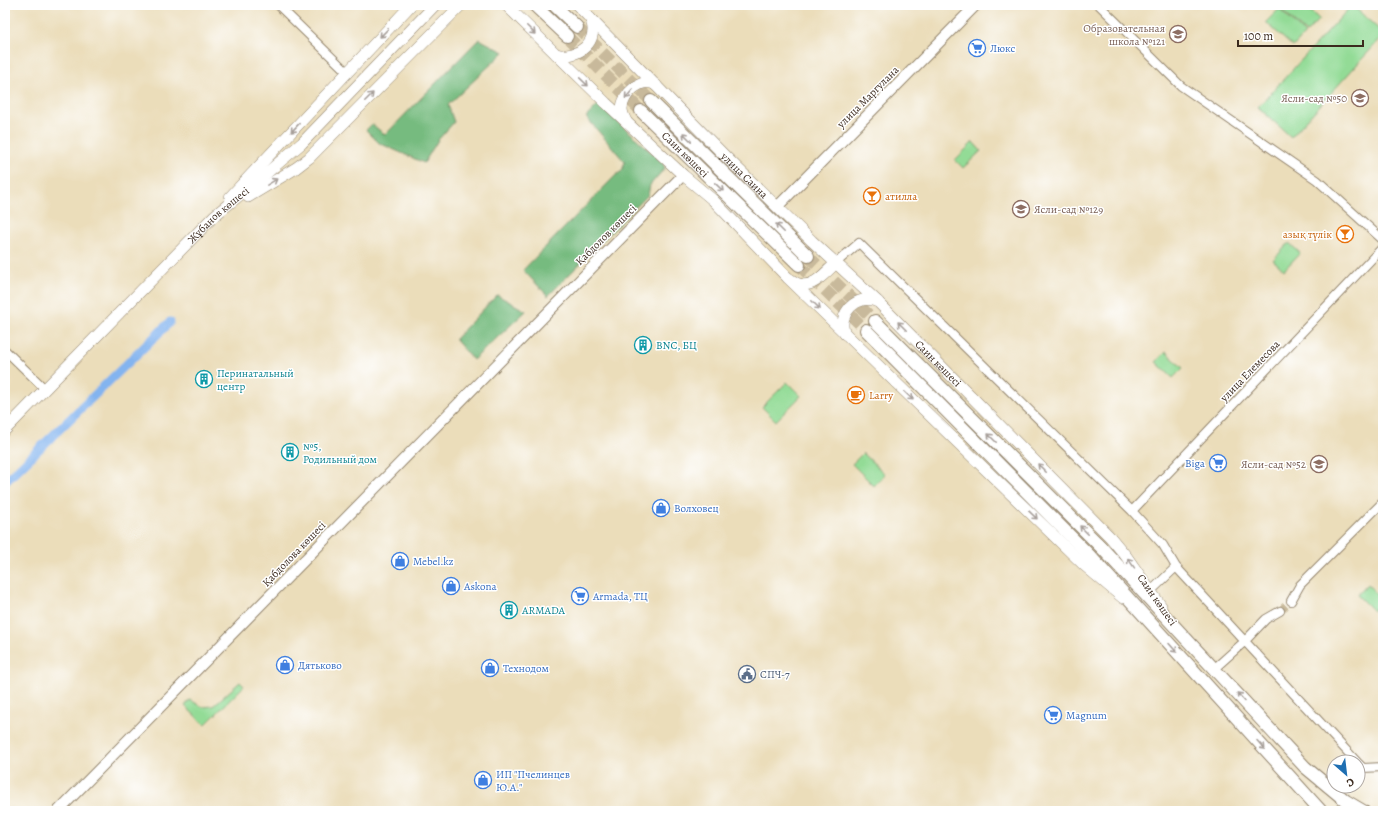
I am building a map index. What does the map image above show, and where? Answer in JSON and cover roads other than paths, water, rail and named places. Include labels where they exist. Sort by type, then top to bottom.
[{"type":"main road","points":[[214,216],[240,186],[411,5]]},
{"type":"main road","name":"Жұбанов көшесі","points":[[5,430],[214,216],[262,178],[302,143],[435,5]]},
{"type":"main road","points":[[214,216],[296,168],[309,158],[461,5]]},
{"type":"main road","points":[[506,5],[556,54],[562,55],[572,54],[585,47],[591,40],[594,27],[590,18]]},
{"type":"main road","points":[[534,5],[567,36]]},
{"type":"main road","points":[[554,5],[577,27]]},
{"type":"main road","points":[[577,5],[657,85]]},
{"type":"main road","name":"Саин көшесі","points":[[556,54],[627,123],[683,175],[713,200],[788,278],[1084,565],[1148,619]]},
{"type":"main road","points":[[627,123],[622,108],[624,100],[629,92],[644,83],[651,82],[657,85]]},
{"type":"main road","name":"улица Саина","points":[[657,85],[725,156],[836,263]]},
{"type":"main road","name":"Саин көшесі","points":[[651,101],[808,256]]},
{"type":"main road","name":"Саин көшесі","points":[[641,111],[799,265]]},
{"type":"main road","points":[[788,278],[799,284],[810,284],[823,276],[836,263]]},
{"type":"main road","name":"Саин көшесі","points":[[836,263],[878,302],[1111,538],[1126,556],[1178,629]]},
{"type":"main road","points":[[845,334],[842,328],[842,320],[845,312],[851,306],[858,301],[867,299],[878,302]]},
{"type":"main road","name":"Саин көшесі","points":[[875,321],[1101,547],[1178,629]]},
{"type":"main road","name":"Саин көшесі","points":[[866,330],[1090,556],[1322,811]]},
{"type":"main road","points":[[1178,629],[1344,811]]},
{"type":"main road","points":[[1305,768],[1346,801],[1363,811]]},
{"type":"main road","points":[[1308,796],[1318,811]]},
{"type":"street","points":[[278,5],[347,72]]},
{"type":"street","name":"улица Маргулана","points":[[778,206],[976,5]]},
{"type":"street","points":[[1099,5],[1181,86],[1318,180],[1383,240]]},
{"type":"street","name":"Қабдолов көшесі","points":[[547,313],[683,175]]},
{"type":"street","points":[[836,263],[859,243],[1132,511],[1163,545],[1176,567],[1349,754]]},
{"type":"street","name":"улица Елемесова","points":[[1132,511],[1383,247]]},
{"type":"street","name":"Қабдолова көшесі","points":[[58,811],[547,313]]},
{"type":"street","points":[[5,350],[45,389]]},
{"type":"street","points":[[1291,601],[1300,585],[1383,502]]},
{"type":"street","points":[[1151,591],[1176,567]]},
{"type":"street","points":[[1215,668],[1266,620],[1280,611]]},
{"type":"street","points":[[1366,768],[1383,767]]},
{"type":"waterway","points":[[5,482],[170,322]]},
{"type":"tunnel","points":[[577,27],[651,101]]},
{"type":"tunnel","points":[[567,36],[641,111]]},
{"type":"tunnel","points":[[808,256],[875,321]]},
{"type":"tunnel","points":[[799,265],[866,330]]},
{"type":"tunnel","points":[[1280,611],[1291,601]]},
{"type":"place","name":"Образовательная школа №121","points":[[1178,34]]},
{"type":"place","name":"Люкс","points":[[977,48]]},
{"type":"place","name":"Ясли-сад №50","points":[[1360,98]]},
{"type":"place","name":"атилла","points":[[872,196]]},
{"type":"place","name":"Ясли-сад №129","points":[[1021,209]]},
{"type":"place","name":"азық түлік","points":[[1345,234]]},
{"type":"place","name":"BNC, БЦ","points":[[643,345]]},
{"type":"place","name":"Перинатальный центр","points":[[204,379]]},
{"type":"place","name":"Larry","points":[[856,395]]},
{"type":"place","name":"№5, Родильный дом","points":[[290,452]]},
{"type":"place","name":"Biga","points":[[1218,463]]},
{"type":"place","name":"Ясли-сад №52","points":[[1319,464]]},
{"type":"place","name":"Волховец","points":[[661,508]]},
{"type":"place","name":"Mebel.kz","points":[[400,561]]},
{"type":"place","name":"Askona","points":[[451,586]]},
{"type":"place","name":"Armada, ТЦ","points":[[580,596]]},
{"type":"place","name":"ARMADA","points":[[509,610]]},
{"type":"place","name":"Дятьково","points":[[285,665]]},
{"type":"place","name":"Технодом","points":[[490,668]]},
{"type":"place","name":"СПЧ-7","points":[[747,674]]},
{"type":"place","name":"Magnum","points":[[1053,715]]},
{"type":"place","name":"ИП \"Пчелинцев Ю.А.\"","points":[[483,780]]}]
